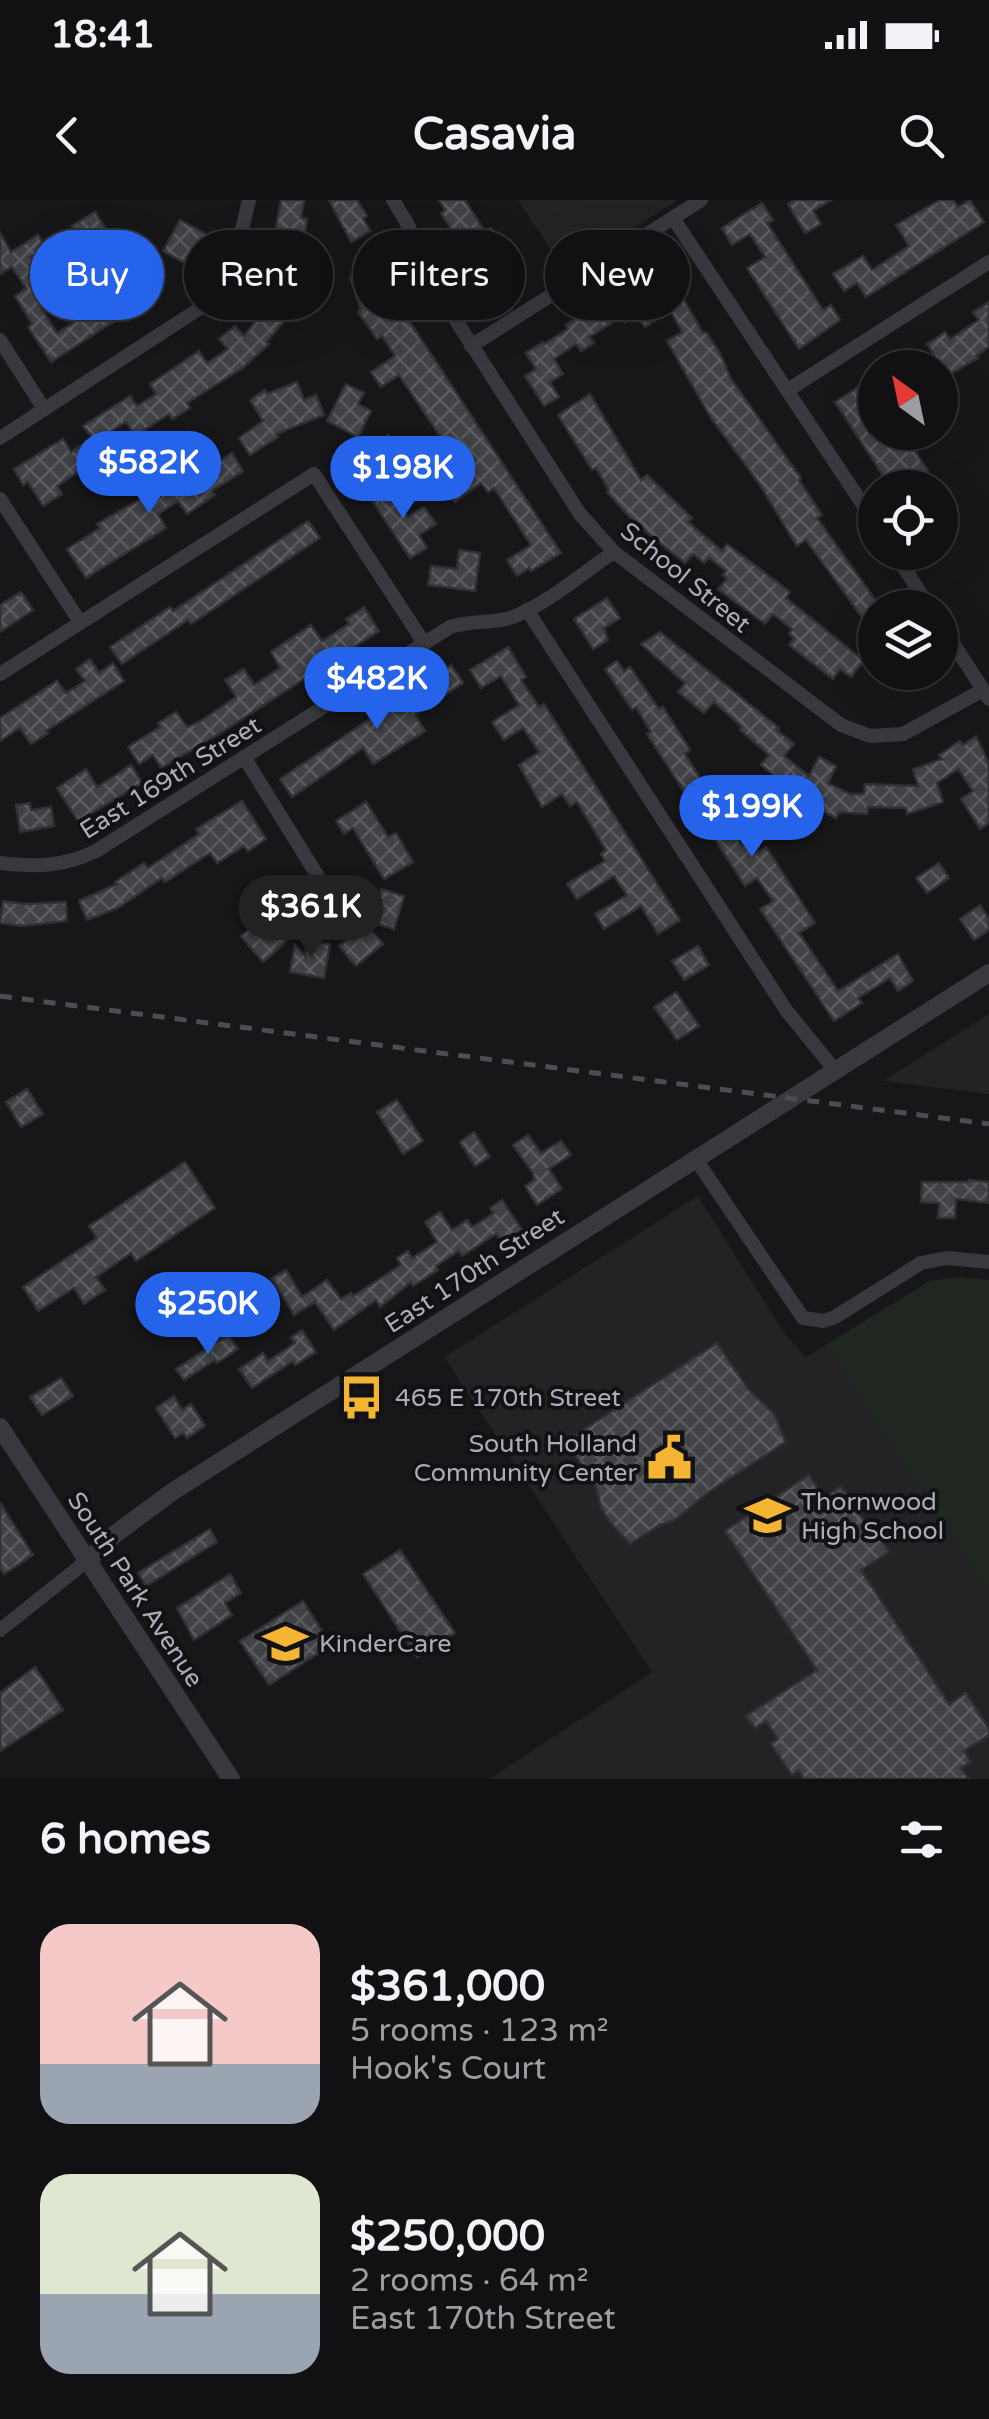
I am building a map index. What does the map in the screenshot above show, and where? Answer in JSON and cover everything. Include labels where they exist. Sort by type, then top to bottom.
[{"type":"street","points":[[0,438],[228,290],[248,200]]},
{"type":"street","name":"School Street","points":[[394,200],[427,276],[580,514],[614,552],[841,726],[870,736],[903,734],[986,694]]},
{"type":"street","points":[[471,346],[701,200]]},
{"type":"street","points":[[673,218],[858,497]]},
{"type":"street","points":[[788,390],[989,262]]},
{"type":"street","points":[[0,340],[44,408]]},
{"type":"street","points":[[0,674],[314,474],[424,643]]},
{"type":"street","points":[[0,499],[80,622]]},
{"type":"street","name":"East 169th Street","points":[[0,863],[40,867],[79,860],[424,643],[466,622],[509,618],[528,610],[614,552]]},
{"type":"street","points":[[528,610],[786,1010],[834,1069]]},
{"type":"street","points":[[958,651],[986,694]]},
{"type":"street","points":[[244,757],[327,891]]},
{"type":"street","name":"East 170th Street","points":[[0,1630],[114,1535],[174,1491],[989,973]]},
{"type":"street","points":[[695,1158],[803,1318],[824,1321],[835,1317],[934,1259],[989,1262]]},
{"type":"street","name":"South Park Avenue","points":[[0,1426],[231,1779]]},
{"type":"shaded area","points":[[518,200],[678,200],[630,230],[545,230],[545,241]]},
{"type":"shaded area","points":[[989,1014],[989,1094],[883,1081]]},
{"type":"shaded area","name":"Thornwood High School","points":[[698,1196],[784,1333],[806,1357],[930,1281],[960,1277],[989,1280],[989,1779],[490,1779],[652,1672],[444,1357]]},
{"type":"shaded area","points":[[960,1277],[989,1280],[989,1588],[827,1344],[930,1281]]},
{"type":"building","points":[[281,200],[304,200],[301,218],[307,219],[305,230],[276,230]]},
{"type":"building","points":[[329,200],[357,200],[367,216],[363,218],[369,230],[353,230],[351,242]]},
{"type":"building","points":[[439,200],[465,200],[484,230],[452,230],[441,213],[445,210]]},
{"type":"building","points":[[795,200],[831,200],[813,211],[821,224],[805,233],[788,204]]},
{"type":"building","points":[[940,200],[953,200],[958,207],[970,200],[984,222],[866,297],[857,283],[844,291],[833,274],[863,256],[872,270],[909,246],[896,225]]},
{"type":"building","points":[[762,203],[773,220],[767,223],[823,310],[831,305],[840,320],[799,349],[747,268],[765,257],[750,234],[732,245],[722,228]]},
{"type":"building","points":[[95,212],[106,230],[74,230],[72,226]]},
{"type":"building","points":[[180,220],[198,230],[184,230],[184,263],[164,249]]},
{"type":"building","points":[[0,233],[11,252],[30,240],[30,320],[49,320],[57,333],[77,320],[116,320],[51,362],[28,327],[32,324],[15,296],[26,288],[12,267],[0,274]]},
{"type":"building","points":[[989,302],[989,347],[958,370],[958,350],[931,350],[927,344],[945,332],[950,339],[979,320],[973,312]]},
{"type":"building","points":[[690,311],[720,353],[731,379],[801,478],[822,515],[817,518],[868,590],[858,590],[858,612],[806,540],[797,546],[758,482],[711,418],[667,341],[682,332],[675,320],[690,320]]},
{"type":"building","points":[[257,320],[285,320],[269,344],[244,367],[187,403],[190,408],[172,419],[169,414],[135,436],[126,422],[104,436],[126,469],[113,478],[99,458],[57,486],[62,494],[43,506],[28,482],[23,485],[14,469],[63,439],[71,452],[92,438],[83,426],[130,396],[137,406],[156,394],[150,384],[199,351],[207,363],[228,349],[219,339],[235,326],[244,336]]},
{"type":"building","points":[[364,320],[409,320],[561,553],[517,576],[507,560],[531,545],[494,488],[488,492],[481,483],[455,502],[447,492],[466,479],[399,375],[381,387],[371,372],[395,356],[382,336],[377,339]]},
{"type":"building","points":[[574,320],[616,320],[590,337],[594,343],[581,351],[576,344],[554,359],[563,374],[550,382],[559,397],[544,406],[525,376],[536,369],[526,353],[568,329],[566,325]]},
{"type":"building","points":[[297,382],[304,400],[316,395],[324,415],[276,434],[278,437],[250,455],[239,438],[263,421],[250,400],[265,390],[267,394]]},
{"type":"building","points":[[346,384],[364,393],[358,404],[371,411],[358,437],[327,421]]},
{"type":"building","points":[[858,387],[858,437],[835,402]]},
{"type":"building","points":[[590,394],[641,480],[647,475],[692,518],[688,522],[722,551],[727,544],[790,592],[786,598],[858,656],[858,668],[851,677],[840,669],[833,679],[789,645],[794,638],[789,634],[792,629],[773,614],[765,624],[718,589],[727,579],[723,575],[726,571],[709,558],[704,563],[693,554],[685,563],[634,522],[607,492],[596,468],[592,470],[558,415]]},
{"type":"building","points":[[388,435],[405,462],[375,481],[366,467],[379,458],[371,446]]},
{"type":"building","points":[[866,450],[915,450],[927,470],[879,470]]},
{"type":"building","points":[[232,453],[243,471],[212,491],[215,495],[187,514],[178,501],[158,514],[166,528],[86,578],[67,549],[100,528],[97,524],[167,484],[163,478],[180,466],[190,481]]},
{"type":"building","points":[[388,484],[408,517],[424,507],[436,524],[419,535],[427,548],[410,558],[369,496]]},
{"type":"building","points":[[308,521],[320,538],[191,624],[188,620],[122,664],[110,647],[170,607],[173,611]]},
{"type":"building","points":[[459,550],[480,553],[475,591],[428,585],[431,566],[457,569]]},
{"type":"building","points":[[21,592],[33,610],[0,632],[0,605]]},
{"type":"building","points":[[607,598],[620,618],[604,628],[608,640],[593,649],[574,619]]},
{"type":"building","points":[[364,607],[379,631],[214,737],[161,768],[153,755],[139,764],[128,747],[176,712],[187,727],[199,722],[236,697],[225,680],[244,669],[254,685],[280,668],[271,652],[311,625],[322,641],[349,624],[346,619]]},
{"type":"building","points":[[660,632],[779,728],[794,744],[784,756],[809,776],[819,757],[836,766],[828,783],[850,794],[864,794],[865,784],[918,786],[913,769],[942,759],[939,755],[976,736],[989,764],[989,823],[980,829],[961,799],[973,791],[958,769],[937,783],[943,802],[907,814],[906,808],[868,807],[867,814],[839,812],[836,818],[817,808],[819,803],[795,792],[761,765],[769,755],[714,702],[704,713],[678,692],[685,683],[641,644]]},
{"type":"building","points":[[508,647],[526,677],[521,680],[539,707],[544,704],[680,920],[658,934],[641,906],[604,929],[595,914],[627,895],[614,876],[577,899],[567,884],[605,861],[601,854],[606,850],[577,802],[570,806],[562,794],[542,807],[519,765],[539,752],[523,728],[504,740],[492,722],[519,705],[501,676],[481,688],[470,670]]},
{"type":"building","points":[[90,659],[99,673],[113,663],[124,681],[31,744],[20,728],[0,741],[0,718],[57,681],[66,693],[85,681],[76,669]]},
{"type":"building","points":[[617,661],[624,671],[630,667],[659,709],[663,707],[690,750],[685,754],[742,845],[746,843],[753,855],[766,847],[815,923],[799,933],[838,991],[898,954],[913,981],[898,991],[890,978],[858,998],[862,1003],[834,1021],[760,909],[773,901],[757,878],[745,886],[647,734],[651,732],[636,707],[632,710],[605,669]]},
{"type":"building","points":[[451,665],[463,683],[415,715],[425,731],[373,764],[363,748],[292,797],[280,779]]},
{"type":"building","points":[[131,765],[142,783],[78,821],[57,788],[86,769],[97,787]]},
{"type":"building","points":[[242,801],[266,839],[248,851],[244,846],[217,863],[210,853],[165,882],[162,878],[118,908],[87,920],[79,901],[117,884],[144,863],[148,868],[199,834],[196,829]]},
{"type":"building","points":[[366,802],[388,837],[396,833],[413,862],[384,879],[353,828],[344,834],[336,821]]},
{"type":"building","points":[[30,803],[31,810],[51,807],[54,826],[20,832],[16,805]]},
{"type":"building","points":[[939,863],[949,878],[927,893],[916,878]]},
{"type":"building","points":[[381,889],[404,896],[394,929],[370,922]]},
{"type":"building","points":[[3,901],[66,902],[67,921],[21,926],[0,923]]},
{"type":"building","points":[[980,905],[989,919],[989,930],[974,940],[960,919]]},
{"type":"building","points":[[263,916],[270,924],[274,921],[289,939],[263,962],[241,936]]},
{"type":"building","points":[[366,924],[383,944],[356,966],[339,946]]},
{"type":"building","points":[[307,941],[330,944],[324,978],[290,972],[295,945],[305,956]]},
{"type":"building","points":[[698,946],[709,965],[684,980],[672,961]]},
{"type":"building","points":[[676,992],[699,1026],[677,1040],[654,1007]]},
{"type":"building","points":[[27,1089],[43,1114],[21,1127],[6,1102]]},
{"type":"building","points":[[397,1100],[423,1141],[403,1154],[377,1112]]},
{"type":"building","points":[[474,1132],[490,1157],[475,1166],[460,1142]]},
{"type":"building","points":[[528,1135],[541,1153],[561,1141],[571,1155],[549,1169],[562,1189],[537,1205],[525,1186],[534,1180],[533,1173],[513,1145]]},
{"type":"building","points":[[185,1162],[215,1208],[136,1261],[131,1253],[96,1277],[105,1290],[84,1304],[74,1288],[38,1311],[23,1287],[97,1238],[89,1226]]},
{"type":"building","points":[[922,1182],[989,1182],[989,1203],[956,1199],[955,1218],[938,1218],[939,1203],[921,1202]]},
{"type":"building","points":[[502,1200],[522,1230],[503,1243],[496,1234],[462,1256],[459,1251],[436,1266],[438,1270],[413,1286],[411,1282],[380,1307],[376,1300],[334,1330],[315,1302],[294,1315],[272,1278],[286,1270],[302,1297],[327,1280],[341,1299],[351,1293],[353,1296],[401,1265],[397,1258],[408,1251],[412,1258],[437,1242],[425,1222],[440,1212],[452,1230],[467,1220],[472,1227],[494,1213],[490,1208]]},
{"type":"building","points":[[302,1330],[316,1352],[295,1365],[293,1361],[252,1388],[239,1369],[263,1353],[268,1361],[295,1343],[291,1337]]},
{"type":"building","points":[[228,1335],[238,1349],[184,1380],[176,1369]]},
{"type":"building","name":"South Holland Community Center","points":[[717,1343],[748,1389],[774,1414],[786,1442],[710,1491],[675,1520],[630,1544],[609,1521],[596,1486],[566,1441]]},
{"type":"building","points":[[61,1378],[73,1396],[42,1415],[30,1397]]},
{"type":"building","points":[[174,1396],[182,1410],[191,1404],[205,1426],[187,1438],[183,1433],[175,1438],[156,1408]]},
{"type":"building","points":[[809,1475],[824,1498],[841,1486],[870,1530],[873,1528],[889,1552],[861,1570],[949,1704],[966,1693],[989,1729],[989,1735],[964,1751],[971,1762],[961,1768],[969,1779],[804,1779],[799,1770],[792,1775],[771,1744],[778,1739],[766,1721],[755,1728],[746,1716],[817,1670],[725,1531]]},
{"type":"building","points":[[0,1503],[33,1555],[4,1574],[0,1568]]},
{"type":"building","points":[[210,1529],[217,1542],[146,1586],[138,1573]]},
{"type":"building","points":[[400,1550],[455,1633],[417,1657],[363,1574]]},
{"type":"building","points":[[230,1574],[241,1593],[225,1603],[232,1615],[194,1640],[177,1608]]},
{"type":"building","name":"KinderCare","points":[[303,1601],[331,1645],[269,1685],[240,1641]]},
{"type":"building","points":[[35,1667],[63,1710],[0,1751],[0,1693]]},
{"type":"railway","points":[[0,996],[989,1124]]},
{"type":"place","name":"465 E 170th Street","points":[[362,1397]]},
{"type":"place","name":"South Holland Community Center","points":[[670,1457]]},
{"type":"place","name":"Thornwood High School","points":[[768,1515]]},
{"type":"place","name":"KinderCare","points":[[286,1643]]}]
